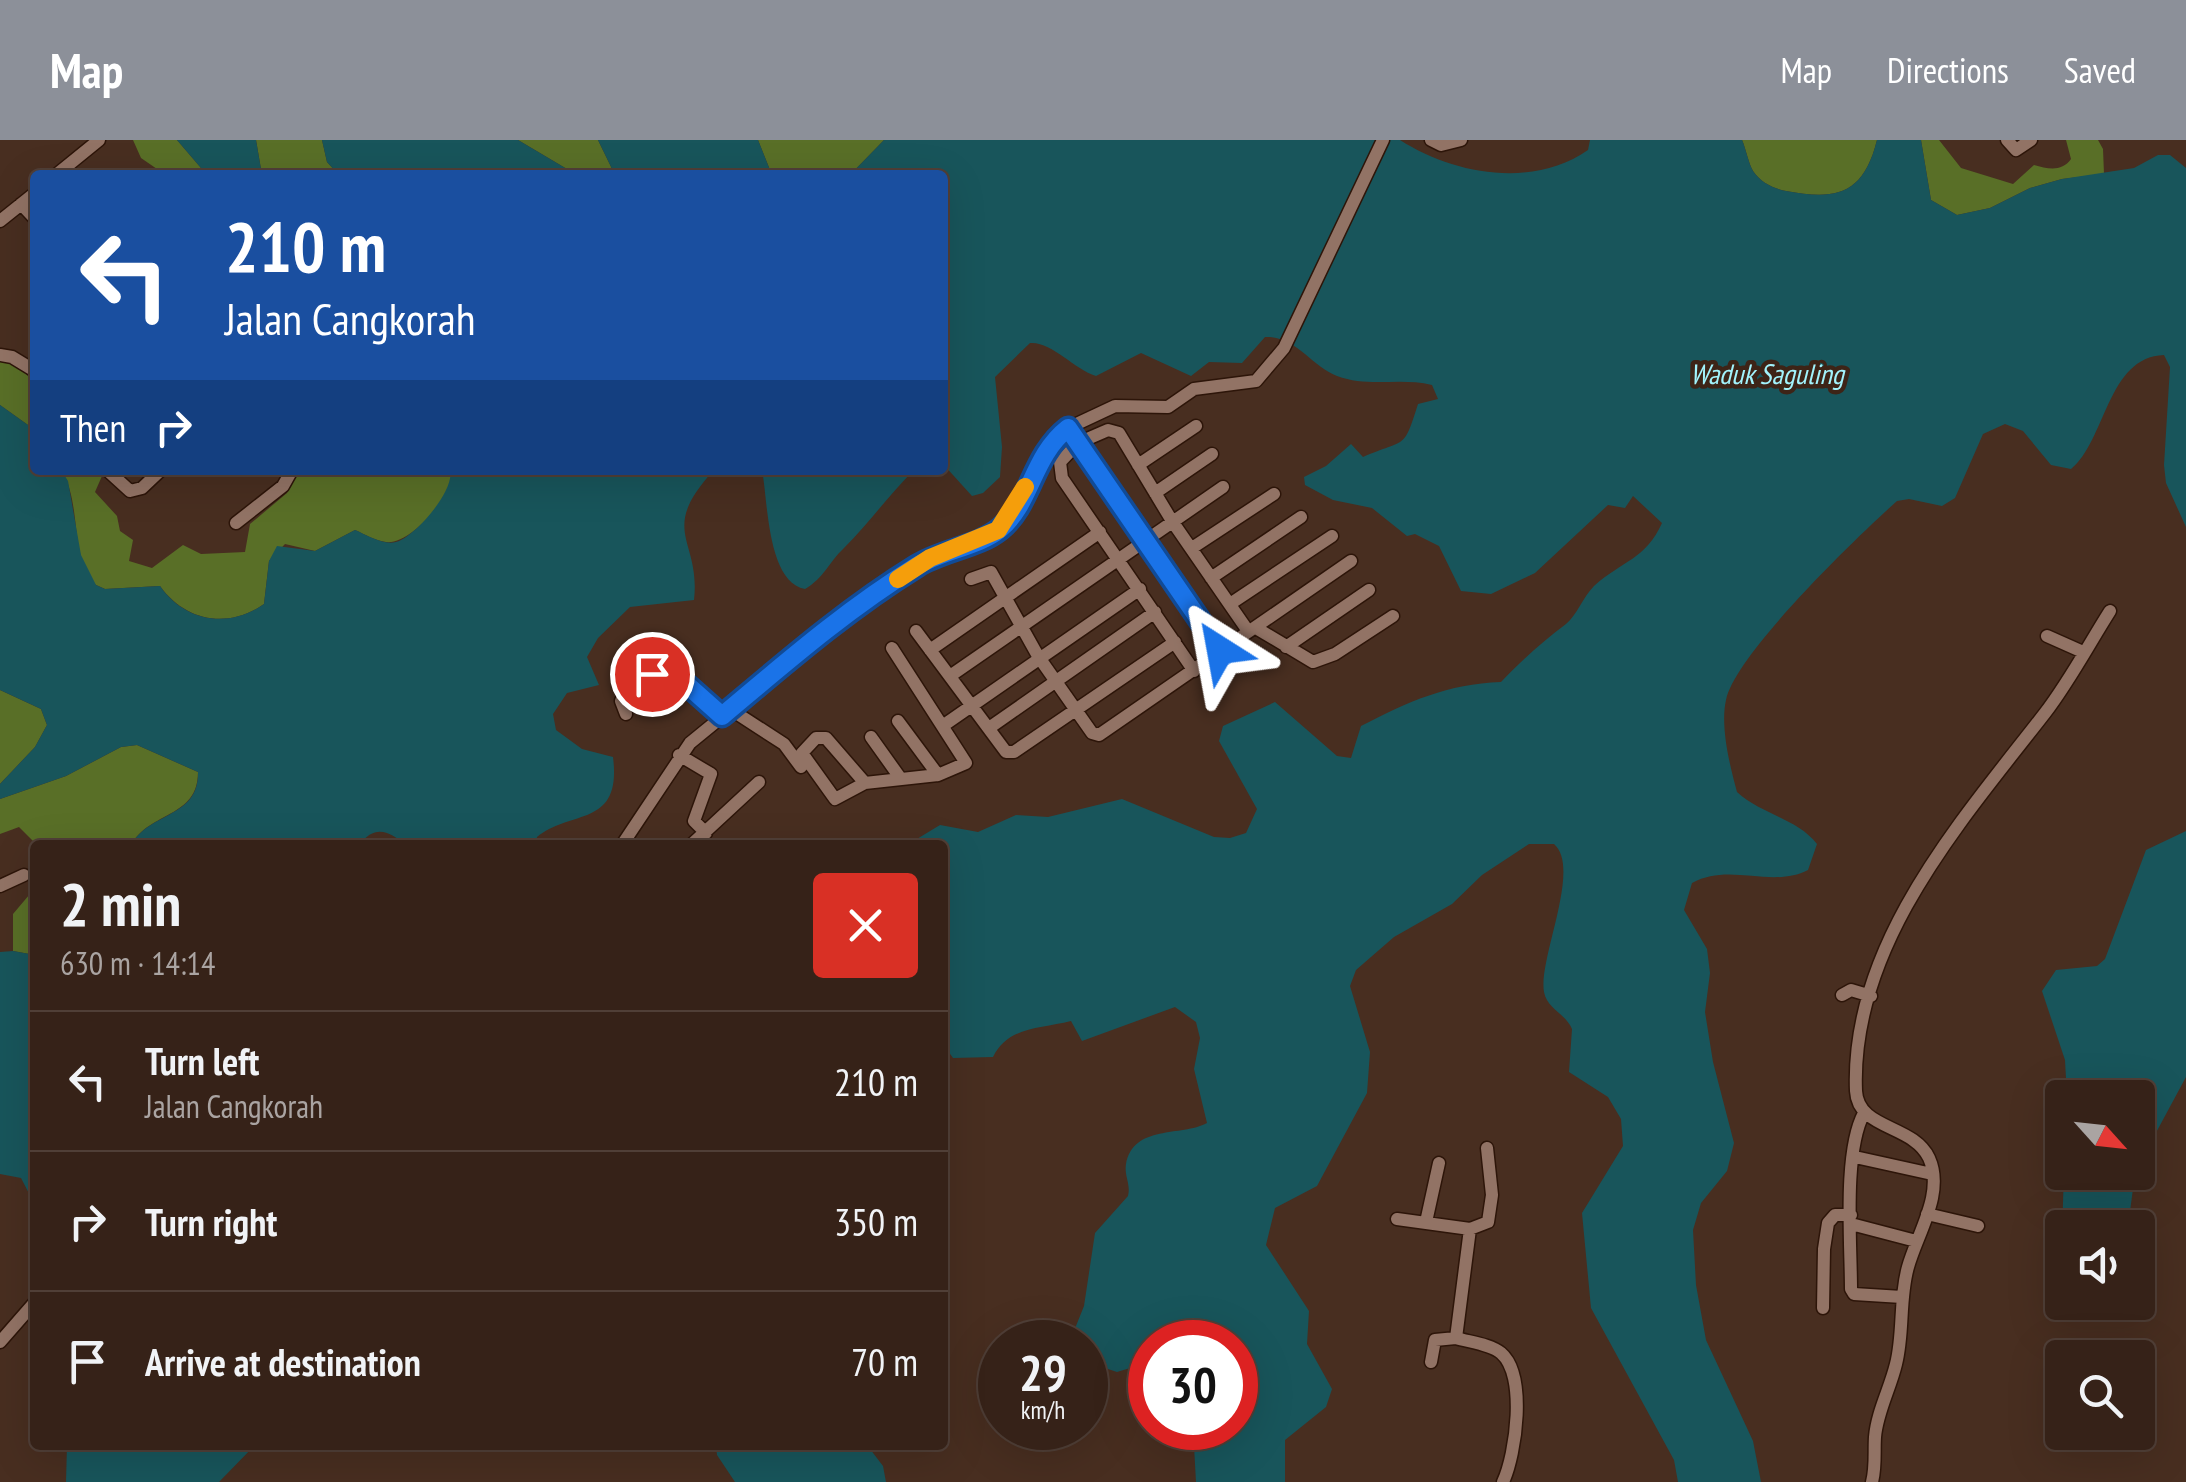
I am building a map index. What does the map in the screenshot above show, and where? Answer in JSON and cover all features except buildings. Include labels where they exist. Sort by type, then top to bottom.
[{"type":"street","points":[[62,170],[99,140]]},
{"type":"street","points":[[625,840],[679,755],[726,713],[843,617],[914,567],[998,530],[1014,510],[1052,440],[1068,428],[1115,406],[1176,405],[1202,388],[1256,381],[1286,344],[1383,140]]},
{"type":"street","points":[[1431,140],[1441,145],[1461,140]]},
{"type":"street","points":[[2006,140],[2016,150],[2031,140]]},
{"type":"street","points":[[0,220],[30,197]]},
{"type":"street","points":[[21,204],[30,214]]},
{"type":"street","points":[[0,355],[30,368]]},
{"type":"street","points":[[1138,465],[1196,426]]},
{"type":"street","points":[[1068,428],[1220,650]]},
{"type":"street","points":[[1194,671],[1059,468],[1078,443],[1108,430],[1119,433],[1210,578],[1252,630],[1313,662],[1335,654],[1393,616]]},
{"type":"street","points":[[1155,493],[1212,454]]},
{"type":"street","points":[[112,475],[130,491],[142,488],[156,475]]},
{"type":"street","points":[[236,522],[284,486],[290,475]]},
{"type":"street","points":[[950,676],[1222,486]]},
{"type":"street","points":[[1192,548],[1274,494]]},
{"type":"street","points":[[1210,578],[1300,517]]},
{"type":"street","points":[[930,650],[1100,532]]},
{"type":"street","points":[[1230,604],[1332,536]]},
{"type":"street","points":[[971,579],[991,572],[1025,626],[1038,656],[1092,733],[1099,735],[1352,561]]},
{"type":"street","points":[[944,725],[1038,656],[1140,589]]},
{"type":"street","points":[[1286,647],[1369,590]]},
{"type":"street","points":[[1902,1297],[1852,1292],[1848,1201],[1854,1142],[1864,1113],[1856,1088],[1871,996],[1896,922],[1982,795],[2048,710],[2110,611]]},
{"type":"street","points":[[989,728],[1155,612]]},
{"type":"street","points":[[916,631],[1006,752],[1014,752],[1175,642]]},
{"type":"street","points":[[2048,636],[2083,652]]},
{"type":"street","points":[[865,783],[826,738],[816,738],[802,753],[835,799],[865,783],[938,776],[967,758],[892,648]]},
{"type":"street","points":[[626,714],[622,702],[633,681],[650,674],[664,682],[676,675],[726,713],[784,744],[804,774]]},
{"type":"street","points":[[898,721],[938,776]]},
{"type":"street","points":[[871,738],[901,779]]},
{"type":"street","points":[[679,755],[712,774],[694,821],[706,833]]},
{"type":"street","points":[[698,840],[760,782]]},
{"type":"street","points":[[0,886],[24,876]]},
{"type":"street","points":[[1842,995],[1851,990],[1871,996]]},
{"type":"street","points":[[1864,1113],[1913,1136],[1930,1160],[1932,1174],[1927,1214],[1902,1297],[1897,1361],[1875,1435],[1872,1482]]},
{"type":"street","points":[[1397,1219],[1470,1229],[1490,1218],[1487,1148]]},
{"type":"street","points":[[1855,1157],[1932,1174]]},
{"type":"street","points":[[1426,1222],[1439,1163]]},
{"type":"street","points":[[1927,1214],[1978,1226]]},
{"type":"street","points":[[1823,1308],[1827,1228],[1835,1216],[1916,1241]]},
{"type":"street","points":[[1456,1338],[1470,1229]]},
{"type":"street","points":[[0,1342],[30,1308]]},
{"type":"street","points":[[1431,1362],[1434,1340],[1456,1338],[1499,1350],[1513,1371],[1515,1440],[1504,1482]]},
{"type":"green space","points":[[133,140],[177,140],[203,170],[157,170],[141,158]]},
{"type":"green space","points":[[256,140],[322,140],[327,162],[334,170],[261,170]]},
{"type":"green space","points":[[518,140],[598,140],[613,170],[569,170]]},
{"type":"green space","points":[[758,140],[884,140],[855,170],[770,170]]},
{"type":"green space","points":[[1742,140],[1877,140],[1864,173],[1855,183],[1833,194],[1819,195],[1781,190],[1763,182],[1753,171]]},
{"type":"green space","points":[[1921,140],[1939,140],[1961,168],[2013,184],[2034,165],[2054,168],[2067,163],[2071,159],[2066,140],[2098,140],[2103,149],[2104,174],[2062,179],[2030,188],[1990,208],[1957,215],[1931,200]]},
{"type":"green space","points":[[0,360],[18,366],[30,378],[30,426],[0,405]]},
{"type":"green space","points":[[64,475],[101,475],[95,492],[117,516],[120,531],[133,540],[129,561],[152,568],[183,545],[201,554],[245,552],[250,524],[287,493],[295,475],[452,477],[426,519],[396,541],[382,541],[355,530],[315,551],[285,544],[269,561],[264,604],[251,612],[223,619],[182,608],[160,586],[105,589],[96,585],[82,560]]},
{"type":"green space","points":[[0,690],[41,709],[47,725],[35,747],[0,784]]},
{"type":"green space","points":[[137,745],[198,772],[190,798],[135,840],[32,840],[19,827],[0,834],[0,799],[66,776],[121,747]]},
{"type":"green space","points":[[30,894],[30,954],[13,951],[13,914]]},
{"type":"water","points":[[177,140],[256,140],[261,170],[203,170]]},
{"type":"water","points":[[322,140],[518,140],[569,170],[334,170],[327,162]]},
{"type":"water","points":[[598,140],[758,140],[770,170],[613,170]]},
{"type":"water","name":"Waduk Saguling","points":[[884,140],[1400,140],[1421,152],[1468,168],[1518,173],[1566,162],[1588,150],[1590,140],[1742,140],[1753,171],[1763,182],[1781,190],[1819,195],[1845,190],[1855,183],[1864,173],[1877,140],[1921,140],[1931,200],[1957,215],[1990,208],[2030,188],[2062,179],[2134,168],[2158,155],[2170,155],[2186,168],[2186,527],[2166,483],[2170,367],[2164,355],[2145,359],[2130,370],[2109,402],[2083,456],[2071,469],[2051,465],[2023,431],[2005,424],[1983,434],[1955,498],[1942,506],[1909,499],[1897,501],[1774,626],[1734,680],[1726,700],[1725,734],[1737,792],[1800,828],[1817,844],[1808,870],[1794,875],[1721,875],[1692,883],[1684,910],[1707,949],[1710,973],[1705,1012],[1734,1143],[1727,1171],[1701,1203],[1693,1230],[1696,1285],[1706,1340],[1753,1441],[1761,1482],[1678,1482],[1674,1460],[1591,1308],[1582,1213],[1623,1146],[1621,1119],[1608,1097],[1569,1072],[1572,1029],[1544,992],[1547,958],[1562,893],[1561,856],[1554,844],[1529,844],[1482,875],[1452,904],[1394,937],[1356,970],[1350,986],[1370,1052],[1367,1093],[1317,1186],[1275,1208],[1266,1245],[1309,1311],[1307,1344],[1332,1389],[1326,1407],[1285,1440],[1285,1482],[1196,1482],[1194,1450],[1258,1450],[1258,1320],[1128,1320],[1128,1369],[1117,1372],[1108,1369],[1108,1320],[1078,1320],[1095,1233],[1128,1196],[1126,1164],[1138,1143],[1207,1123],[1194,1069],[1200,1038],[1196,1022],[1175,1007],[1082,1041],[1071,1021],[1016,1034],[993,1057],[953,1058],[948,1051],[948,840],[915,840],[940,825],[978,832],[1016,815],[1048,817],[1122,799],[1214,837],[1246,833],[1257,809],[1219,741],[1223,726],[1275,702],[1337,756],[1351,758],[1361,726],[1429,695],[1501,682],[1570,620],[1594,586],[1649,545],[1662,523],[1633,496],[1625,508],[1608,505],[1535,573],[1491,594],[1461,591],[1439,546],[1415,534],[1407,536],[1372,508],[1333,500],[1305,485],[1304,477],[1326,466],[1351,444],[1363,457],[1401,441],[1418,404],[1438,399],[1432,385],[1349,380],[1328,372],[1286,341],[1265,337],[1242,363],[1209,362],[1191,376],[1141,353],[1096,376],[1046,346],[1030,343],[995,377],[1002,447],[1000,477],[983,493],[972,496],[948,470],[948,170],[855,170]]},
{"type":"water","points":[[0,405],[30,426],[30,475],[64,475],[68,481],[81,555],[96,585],[105,589],[160,586],[182,608],[208,618],[236,617],[264,604],[269,561],[277,546],[315,551],[355,530],[384,542],[401,540],[434,509],[450,475],[710,475],[697,491],[684,522],[695,579],[694,600],[630,607],[598,638],[587,657],[599,685],[567,693],[553,714],[556,730],[582,749],[613,757],[610,796],[591,813],[550,828],[537,840],[399,840],[376,832],[363,840],[135,840],[191,798],[198,772],[137,745],[121,747],[66,776],[0,799],[0,784],[35,747],[47,725],[41,709],[0,690]]},
{"type":"water","points":[[763,475],[909,475],[822,575],[805,589],[792,583],[783,572],[768,519]]},
{"type":"water","points":[[2186,831],[2186,1077],[2155,1134],[2155,1080],[2066,1080],[2065,1060],[2042,991],[2056,970],[2097,966],[2105,959],[2146,850]]},
{"type":"water","points":[[0,952],[30,954],[30,1195],[21,1178],[0,1174]]},
{"type":"water","points":[[2063,1190],[2133,1190],[2130,1210],[2063,1210]]},
{"type":"water","points":[[67,1450],[250,1450],[219,1482],[66,1482]]},
{"type":"water","points":[[716,1450],[871,1450],[883,1466],[886,1482],[735,1482]]},
{"type":"slow traffic","points":[[898,579],[930,558],[971,540],[991,536],[1006,523],[1025,487]]},
{"type":"route","points":[[652,674],[664,682],[676,675],[722,716],[843,617],[914,567],[956,546],[991,536],[1006,523],[1052,440],[1068,428],[1220,650]]}]
